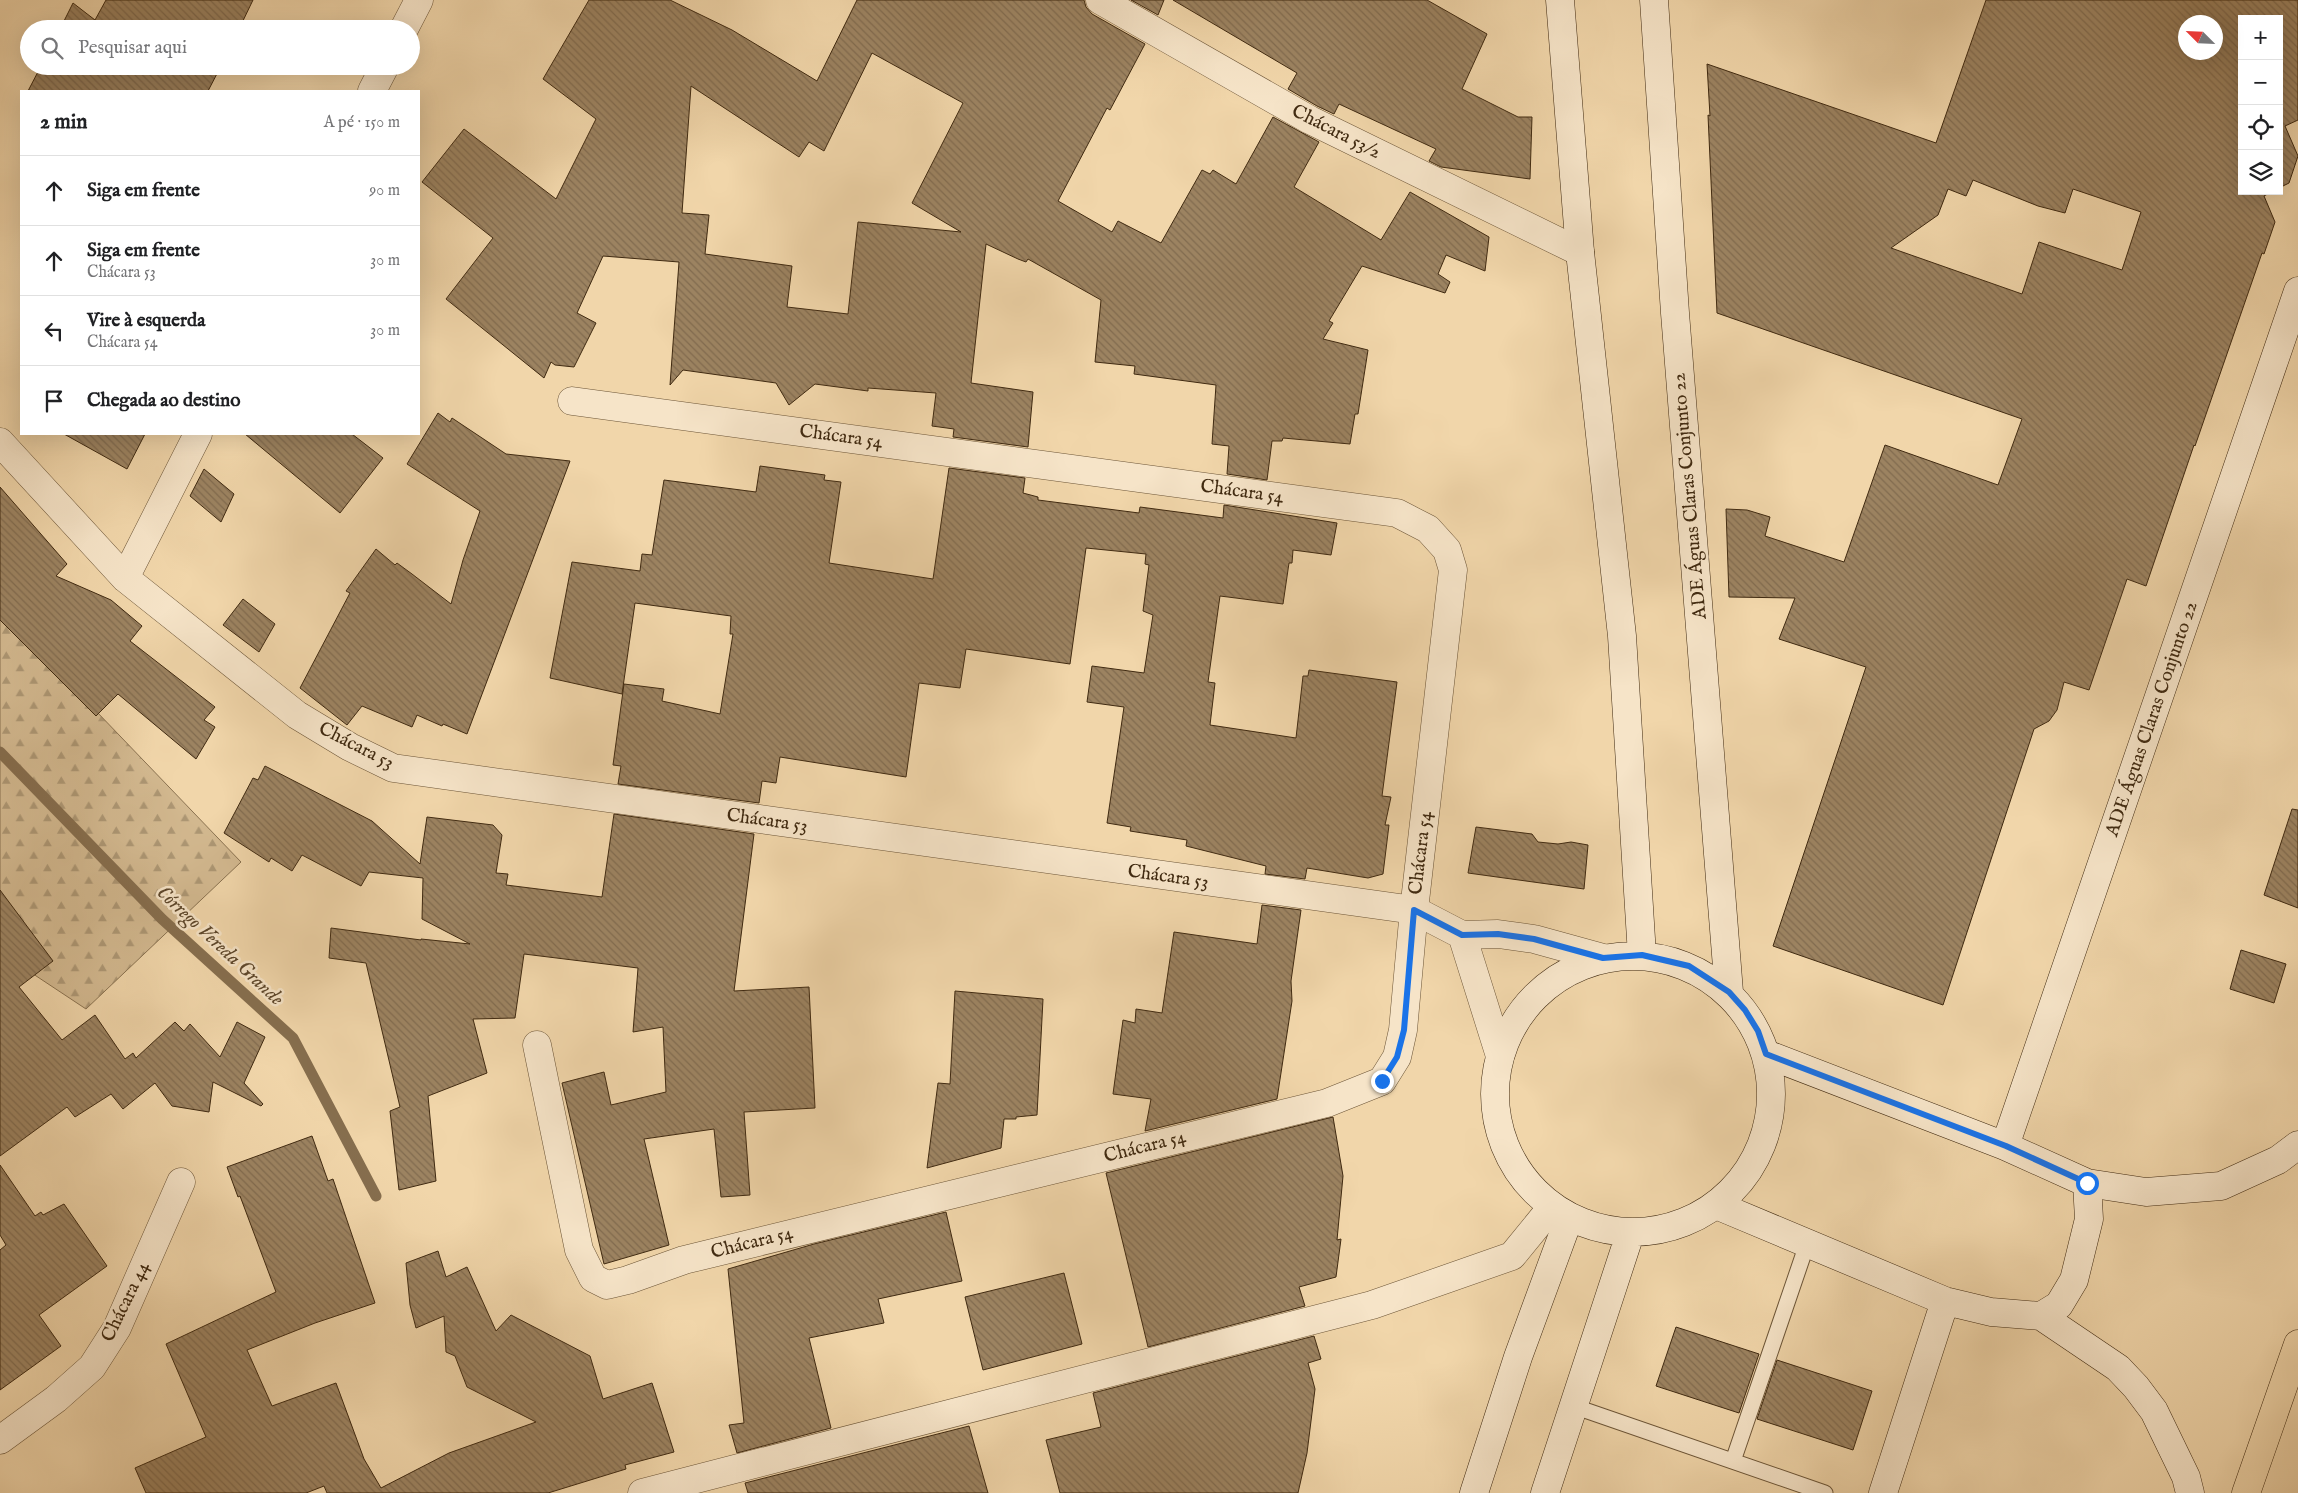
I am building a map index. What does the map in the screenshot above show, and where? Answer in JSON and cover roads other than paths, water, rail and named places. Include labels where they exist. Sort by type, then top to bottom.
[{"type":"highway","points":[[2246,1493],[2298,1344]]},
{"type":"street","points":[[408,20],[418,0]]},
{"type":"street","name":"Chácara 53/2","points":[[1100,0],[1310,120],[1580,252]]},
{"type":"street","points":[[1560,0],[1580,252],[1622,636],[1642,955]]},
{"type":"street","name":"ADE Águas Claras Conjunto 22","points":[[1654,0],[1674,303],[1729,992]]},
{"type":"street","points":[[373,90],[380,75]]},
{"type":"street","name":"ADE Águas Claras Conjunto 22","points":[[2006,1146],[2298,291]]},
{"type":"street","name":"Chácara 54","points":[[537,1045],[579,1250],[593,1278],[607,1285],[628,1280],[684,1260],[1327,1103],[1382,1081],[1397,1057],[1404,1030],[1414,910],[1453,570],[1448,550],[1428,529],[1397,513],[572,401]]},
{"type":"street","points":[[125,578],[197,435]]},
{"type":"street","name":"Chácara 53","points":[[0,442],[125,578],[297,716],[350,747],[392,768],[1414,910],[1462,935],[1498,934],[1534,939],[1603,958]]},
{"type":"street","points":[[1462,935],[1500,1056]]},
{"type":"street","points":[[1642,955],[1689,966],[1729,992],[1745,1010],[1758,1031],[1766,1054],[1772,1110],[1754,1163],[1716,1205],[1691,1221],[1661,1231],[1630,1234],[1599,1230],[1560,1213],[1521,1178],[1502,1140],[1494,1099],[1500,1056],[1522,1012],[1550,984],[1557,978],[1603,958],[1642,955]]},
{"type":"street","points":[[1766,1054],[2006,1146],[2087,1183],[2146,1192],[2221,1186],[2278,1160],[2298,1145]]},
{"type":"street","name":"Chácara 44","points":[[0,1440],[56,1399],[92,1367],[117,1328],[181,1182]]},
{"type":"street","points":[[2041,1316],[2059,1305],[2074,1280],[2089,1219],[2087,1183]]},
{"type":"street","points":[[1716,1205],[1945,1301],[1991,1312],[2041,1316],[2118,1368],[2136,1387],[2154,1411],[2186,1477],[2190,1493]]},
{"type":"street","points":[[642,1493],[1372,1306],[1512,1256],[1560,1213]]},
{"type":"street","points":[[1474,1493],[1518,1357],[1560,1213]]},
{"type":"street","points":[[1545,1493],[1630,1234]]},
{"type":"street","points":[[1883,1493],[1945,1301]]},
{"type":"lane","points":[[1733,1461],[1807,1244]]},
{"type":"lane","points":[[1573,1406],[1825,1493]]},
{"type":"waterway","name":"Córrego Vereda Grande","points":[[0,752],[162,919],[293,1038],[376,1196]]}]
